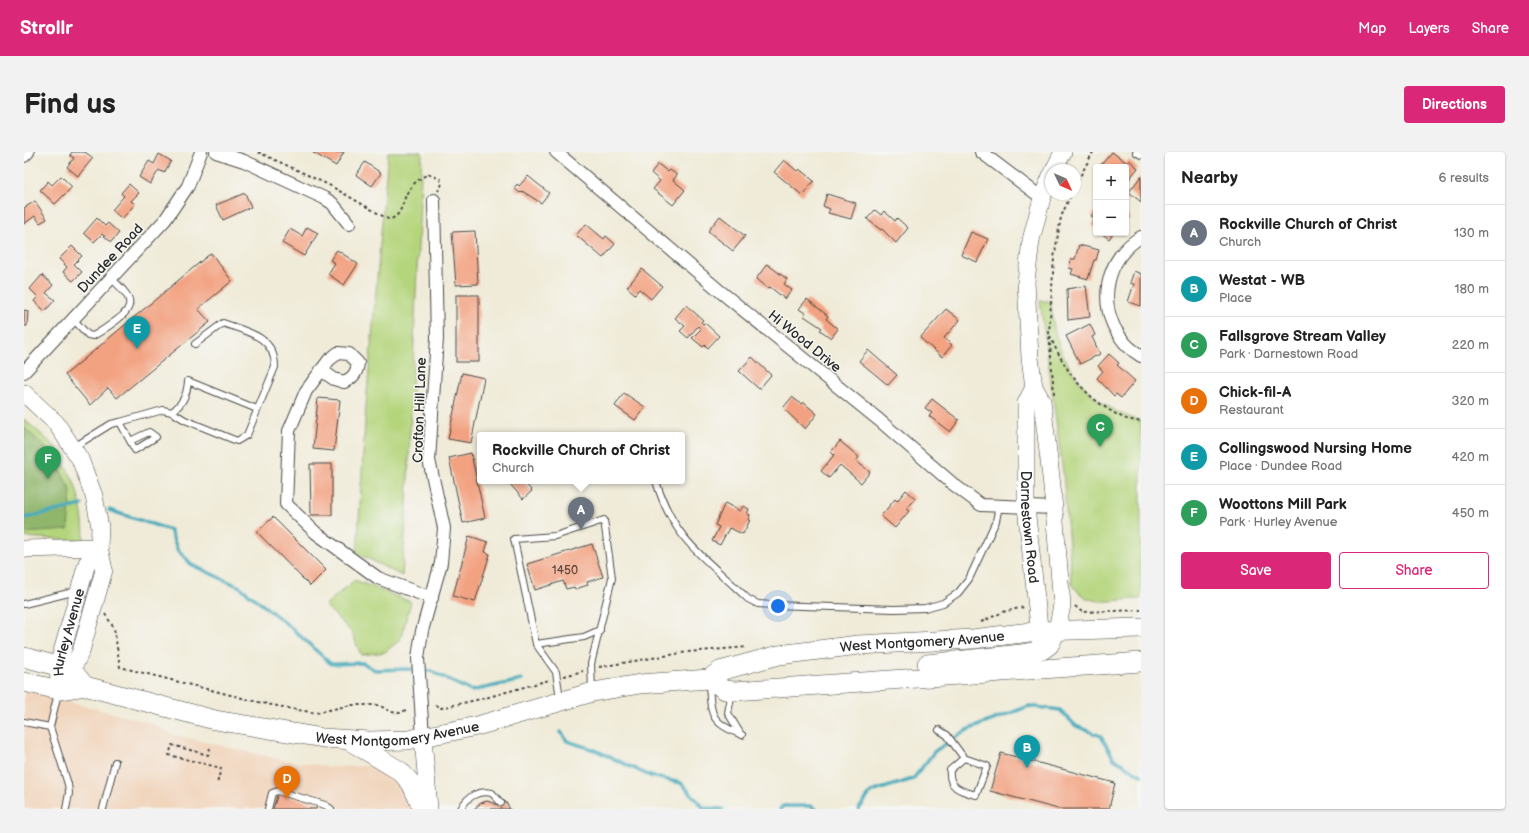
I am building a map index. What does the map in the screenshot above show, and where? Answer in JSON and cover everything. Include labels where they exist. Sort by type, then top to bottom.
[{"type":"main road","points":[[1057,164],[1063,152]]},
{"type":"main road","name":"Darnestown Road","points":[[1045,191],[1031,240],[1026,282],[1030,358],[1034,387],[1042,401],[1062,605],[1048,631]]},
{"type":"main road","name":"Darnestown Road","points":[[1034,387],[1026,403],[1026,507],[1048,631]]},
{"type":"main road","name":"Hurley Avenue","points":[[24,392],[56,423],[80,459],[94,496],[100,527],[99,547],[104,570],[81,651],[65,668]]},
{"type":"main road","points":[[24,549],[99,547]]},
{"type":"main road","name":"Hurley Avenue","points":[[58,690],[65,668],[78,591],[87,563],[99,547]]},
{"type":"main road","name":"West Montgomery Avenue","points":[[24,682],[58,690],[85,686],[215,720],[323,738],[349,740],[408,740],[477,726],[593,692],[640,684],[709,679],[720,672],[779,655],[858,645],[973,639],[1048,631],[1141,628]]},
{"type":"main road","points":[[860,681],[914,666],[1021,654],[1042,650],[1049,645],[1048,631]]},
{"type":"main road","points":[[1042,650],[1045,669]]},
{"type":"main road","points":[[24,657],[65,668],[85,686]]},
{"type":"main road","points":[[709,679],[725,690],[735,691],[1141,662]]},
{"type":"main road","points":[[423,738],[429,809]]},
{"type":"main road","points":[[349,740],[400,771],[411,783],[423,809]]},
{"type":"street","points":[[24,156],[28,152]]},
{"type":"street","name":"Dundee Road","points":[[24,372],[165,220],[188,186],[201,152]]},
{"type":"street","points":[[216,152],[244,161],[324,198],[332,203],[349,224]]},
{"type":"street","name":"Hi Wood Drive","points":[[556,152],[721,292],[879,420],[953,484],[981,506],[1053,508]]},
{"type":"street","points":[[981,152],[1042,198]]},
{"type":"street","name":"Crofton Hill Lane","points":[[423,738],[418,658],[422,631],[441,563],[444,528],[429,460],[437,338],[434,200]]},
{"type":"street","points":[[1141,237],[1123,250],[1114,262],[1107,289],[1108,304],[1113,325],[1129,348],[1141,356]]},
{"type":"street","points":[[321,370],[306,391],[289,431],[286,504],[316,533],[378,578],[432,598]]},
{"type":"lane","points":[[1136,152],[1141,155]]},
{"type":"lane","points":[[73,319],[88,336],[93,336],[127,313],[130,306],[128,298],[112,278]]},
{"type":"lane","points":[[72,448],[111,424],[163,410],[172,412],[185,420],[237,441],[247,435],[275,367],[275,357],[270,346],[259,337],[223,323],[196,344]]},
{"type":"lane","points":[[172,412],[184,399],[187,392],[188,381],[258,409]]},
{"type":"lane","points":[[120,422],[130,440]]},
{"type":"lane","points":[[657,484],[670,516],[678,531],[691,547],[748,600],[758,604],[773,605],[925,608],[943,603],[958,593],[969,579],[996,521],[999,506]]},
{"type":"lane","points":[[561,701],[556,672],[536,644],[514,539],[555,536],[604,520],[612,578],[590,669],[593,692]]},
{"type":"lane","points":[[24,604],[78,591]]},
{"type":"lane","points":[[536,644],[584,637],[600,630]]},
{"type":"lane","points":[[709,679],[711,712],[716,720],[727,729],[742,736],[735,728],[728,713],[731,696],[735,691]]},
{"type":"lane","points":[[58,690],[50,727],[68,784],[69,793],[66,809]]},
{"type":"lane","points":[[24,722],[50,727]]},
{"type":"lane","points":[[939,730],[947,735],[964,758],[987,766],[976,795],[958,790],[951,784],[949,778],[950,770],[964,758]]},
{"type":"lane","points":[[103,809],[115,762]]},
{"type":"lane","points":[[268,809],[272,793],[278,791],[325,805],[331,809]]},
{"type":"lane","points":[[462,809],[467,799],[481,792],[492,793],[501,803]]},
{"type":"path","points":[[258,152],[329,185],[388,220],[397,216],[407,193],[417,180],[428,174],[440,179],[442,184],[434,200]]},
{"type":"path","points":[[1081,175],[1093,152]]},
{"type":"path","points":[[1055,402],[1049,333],[1054,258],[1061,217],[1068,200]]},
{"type":"path","points":[[1049,333],[1059,357],[1073,379],[1094,398],[1121,417],[1141,422]]},
{"type":"path","points":[[1073,604],[1082,612],[1141,610]]},
{"type":"path","points":[[104,611],[114,628],[120,667],[262,703],[316,713],[351,706],[365,705],[378,705],[391,712],[400,713],[406,710]]},
{"type":"path","points":[[435,705],[444,708]]},
{"type":"path","points":[[210,748],[208,755],[172,745],[170,755],[220,768],[217,784]]},
{"type":"shaded area","points":[[24,690],[151,723],[175,735],[283,760],[332,767],[365,766],[384,769],[400,782],[411,799],[412,809],[24,809]]},
{"type":"green space","points":[[388,152],[422,152],[407,505],[402,576],[357,553],[366,405]]},
{"type":"green space","points":[[1040,301],[1051,301],[1053,322],[1058,341],[1065,360],[1076,376],[1089,391],[1104,404],[1121,414],[1141,421],[1141,599],[1112,601],[1094,600],[1085,597],[1078,592],[1072,583],[1063,472]]},
{"type":"green space","points":[[24,419],[58,449],[60,457],[74,482],[79,496],[83,519],[84,541],[24,537]]},
{"type":"green space","points":[[24,427],[52,454],[71,491],[68,530],[24,533]]},
{"type":"green space","points":[[355,580],[411,602],[400,640],[385,652],[361,655],[352,633],[325,605]]},
{"type":"building","points":[[72,152],[85,152],[93,158],[78,176],[67,167],[74,158],[70,155]]},
{"type":"building","points":[[312,152],[344,152],[336,166]]},
{"type":"building","points":[[1112,152],[1127,163],[1129,160],[1138,168],[1129,179],[1129,164],[1102,164]]},
{"type":"building","points":[[159,154],[171,161],[164,173],[159,170],[150,184],[139,177],[149,161],[154,164]]},
{"type":"building","points":[[784,160],[797,171],[799,169],[814,181],[802,195],[774,172]]},
{"type":"building","points":[[365,162],[381,173],[372,186],[356,175]]},
{"type":"building","points":[[658,164],[668,172],[670,170],[677,175],[673,180],[685,190],[673,205],[653,189],[660,181],[651,173]]},
{"type":"building","points":[[61,176],[72,187],[55,204],[40,190],[48,181],[52,185]]},
{"type":"building","points":[[528,176],[549,193],[541,203],[522,191],[520,193],[514,188],[517,184],[519,186]]},
{"type":"building","points":[[1141,176],[1141,202],[1129,192]]},
{"type":"building","points":[[129,184],[139,193],[131,201],[135,204],[122,219],[112,210],[124,196],[121,193]]},
{"type":"building","points":[[245,193],[251,207],[223,220],[216,205]]},
{"type":"building","points":[[827,194],[856,203],[851,219],[828,213],[830,209],[823,206]]},
{"type":"building","points":[[35,201],[47,219],[40,223],[35,216],[24,224],[24,208]]},
{"type":"building","points":[[875,210],[881,215],[884,211],[895,221],[897,218],[908,228],[896,243],[882,229],[881,230],[867,219]]},
{"type":"building","points":[[720,216],[745,236],[733,251],[708,231]]},
{"type":"building","points":[[97,218],[105,226],[108,223],[119,233],[111,242],[102,234],[94,242],[84,233]]},
{"type":"building","points":[[586,224],[604,239],[606,236],[615,244],[603,258],[576,235]]},
{"type":"building","points":[[307,227],[318,233],[304,256],[282,243],[290,229],[302,236]]},
{"type":"building","points":[[475,231],[478,284],[456,285],[452,232]]},
{"type":"building","points":[[971,232],[988,239],[977,262],[961,255]]},
{"type":"building","points":[[1079,245],[1099,250],[1088,279],[1071,274],[1073,269],[1069,268],[1071,259],[1075,259]]},
{"type":"building","points":[[72,246],[82,256],[74,264],[82,272],[73,281],[63,272],[67,267],[59,259]]},
{"type":"building","points":[[337,250],[358,264],[344,285],[328,274],[335,263],[330,260]]},
{"type":"building","points":[[211,253],[232,281],[198,309],[210,322],[117,398],[108,388],[90,405],[65,375]]},
{"type":"building","points":[[767,264],[787,279],[784,284],[792,290],[785,299],[770,287],[768,289],[756,279]]},
{"type":"building","points":[[642,269],[662,286],[651,299],[639,289],[635,294],[627,287]]},
{"type":"building","points":[[1134,271],[1141,274],[1141,306],[1128,302],[1134,284],[1130,283]]},
{"type":"building","points":[[42,275],[53,285],[46,293],[55,300],[45,311],[34,301],[38,297],[30,289]]},
{"type":"building","points":[[1086,286],[1090,317],[1068,320],[1067,289]]},
{"type":"building","points":[[456,295],[479,295],[479,362],[456,362]]},
{"type":"building","points":[[807,299],[828,316],[826,319],[838,329],[831,338],[820,330],[822,328],[804,316],[805,313],[799,309]]},
{"type":"building","points":[[686,305],[703,320],[701,322],[703,324],[705,323],[719,336],[708,348],[705,345],[703,347],[692,338],[701,329],[698,326],[688,338],[680,331],[685,326],[675,318]]},
{"type":"building","points":[[946,309],[960,320],[944,338],[952,345],[942,357],[920,338]]},
{"type":"building","points":[[24,310],[28,311],[27,326],[24,326]]},
{"type":"building","points":[[1090,324],[1095,335],[1092,337],[1100,354],[1080,364],[1066,336]]},
{"type":"building","points":[[868,350],[897,375],[888,385],[859,361]]},
{"type":"building","points":[[1109,354],[1119,363],[1117,365],[1135,381],[1121,398],[1116,394],[1114,396],[1097,378],[1103,371],[1098,366]]},
{"type":"building","points":[[752,357],[771,375],[759,389],[739,371]]},
{"type":"building","points":[[462,373],[484,378],[471,443],[448,439]]},
{"type":"building","points":[[624,393],[645,407],[635,420],[615,406]]},
{"type":"building","points":[[792,397],[801,404],[803,402],[817,414],[805,429],[783,408]]},
{"type":"building","points":[[318,398],[340,400],[334,451],[313,449]]},
{"type":"building","points":[[932,399],[959,420],[950,432],[929,416],[932,413],[925,408]]},
{"type":"building","points":[[840,441],[859,457],[856,461],[870,472],[861,483],[840,465],[829,478],[821,471],[834,455],[831,452]]},
{"type":"building","points":[[471,453],[485,518],[463,523],[449,458]]},
{"type":"building","points":[[310,464],[332,464],[332,515],[311,515]]},
{"type":"building","points":[[510,484],[526,484],[532,491],[523,499]]},
{"type":"building","points":[[906,490],[915,498],[906,509],[909,511],[895,528],[881,516],[895,499],[897,501]]},
{"type":"building","points":[[725,503],[740,511],[743,506],[749,509],[747,514],[750,515],[748,520],[750,520],[743,534],[729,528],[720,545],[712,541],[719,527],[715,525]]},
{"type":"building","points":[[273,517],[326,570],[310,586],[257,532]]},
{"type":"building","points":[[469,536],[488,542],[485,552],[490,554],[475,602],[453,596]]},
{"type":"building","points":[[592,544],[603,577],[587,582],[588,585],[575,589],[574,587],[566,589],[563,581],[535,590],[527,564]]},
{"type":"building","points":[[1001,753],[1115,783],[1109,809],[1058,809],[990,791]]},
{"type":"building","points":[[278,793],[317,805],[316,809],[273,809]]},
{"type":"building","points":[[487,801],[498,805],[505,801],[510,809],[474,809],[481,803]]},
{"type":"waterway","points":[[24,518],[82,505]]},
{"type":"waterway","points":[[109,510],[170,530],[177,549],[192,565],[240,587],[288,625],[331,664],[363,663],[375,670],[408,669],[431,671],[471,691],[522,680]]},
{"type":"waterway","points":[[859,809],[871,792],[913,779],[935,751],[967,730],[1029,706],[1060,710],[1076,726],[1101,736],[1114,759],[1141,775]]},
{"type":"waterway","points":[[561,732],[567,741],[595,750],[650,776],[681,783],[704,808],[723,809]]},
{"type":"waterway","points":[[780,809],[783,806],[811,806],[816,809]]},
{"type":"place","name":"Collingswood Nursing Home","points":[[137,349]]},
{"type":"place","name":"Fallsgrove Stream Valley","points":[[1100,447]]},
{"type":"place","name":"Woottons Mill Park","points":[[48,479]]},
{"type":"place","name":"Rockville Church of Christ","points":[[581,530]]},
{"type":"place","name":"Westat - WB","points":[[1027,768]]},
{"type":"place","name":"Chick-fil-A","points":[[287,799]]}]
